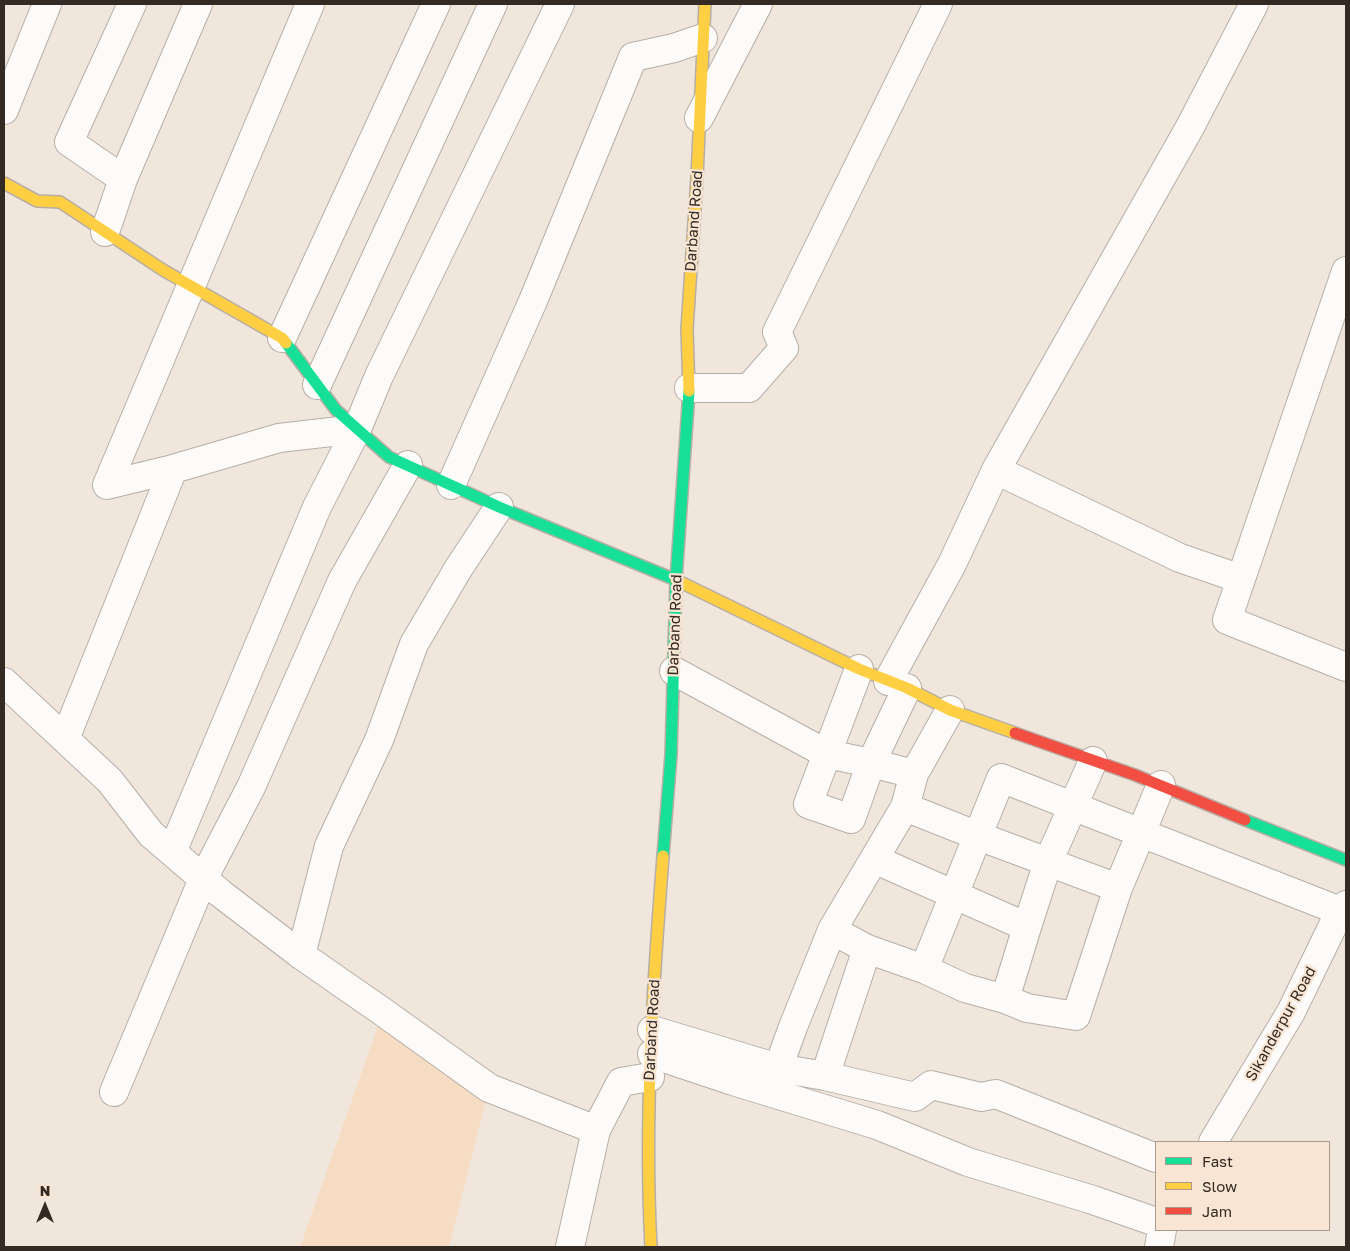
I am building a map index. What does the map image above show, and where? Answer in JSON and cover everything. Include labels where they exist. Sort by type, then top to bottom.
[{"type":"street","points":[[4,110],[47,4]]},
{"type":"street","points":[[123,179],[70,142],[132,4]]},
{"type":"street","points":[[105,232],[123,179],[198,4]]},
{"type":"street","points":[[310,4],[107,485],[173,469],[279,438],[358,429]]},
{"type":"street","points":[[282,338],[436,4]]},
{"type":"street","points":[[317,385],[493,4]]},
{"type":"street","points":[[172,852],[317,507],[358,429],[379,376],[560,4]]},
{"type":"street","name":"Darband Road","points":[[651,1247],[649,1208],[651,1053],[656,948],[671,755],[676,580],[689,388],[687,329],[697,178],[705,4]]},
{"type":"street","points":[[699,118],[758,4]]},
{"type":"street","points":[[689,388],[749,388],[784,348],[777,332],[938,4]]},
{"type":"street","points":[[859,669],[808,804],[851,819],[897,684],[996,470],[1190,127],[1254,4]]},
{"type":"street","points":[[451,485],[533,301],[634,57],[674,48],[703,38]]},
{"type":"street","points":[[4,183],[37,201],[60,202],[163,270],[282,338],[336,410],[389,457],[499,507],[676,580],[859,669],[897,684],[950,710],[1161,785],[1285,837],[1346,860]]},
{"type":"street","points":[[1346,271],[1227,620],[1346,667]]},
{"type":"street","points":[[114,1092],[203,879],[251,787],[342,581],[408,465]]},
{"type":"street","points":[[65,739],[173,469]]},
{"type":"street","points":[[996,470],[1180,558],[1241,579]]},
{"type":"street","points":[[301,956],[329,846],[379,740],[414,644],[458,569],[499,507]]},
{"type":"street","points":[[674,670],[827,754],[914,774]]},
{"type":"street","points":[[4,682],[110,781],[151,834],[220,893],[301,956],[489,1088],[596,1130]]},
{"type":"street","points":[[778,1068],[832,930],[905,807],[914,774],[950,710]]},
{"type":"street","points":[[1005,999],[1048,862],[1093,761]]},
{"type":"street","points":[[924,969],[1001,778],[1343,908]]},
{"type":"street","points":[[832,930],[867,949],[924,969],[965,988],[1005,999],[1027,1008],[1076,1016],[1118,888],[1161,785]]},
{"type":"street","points":[[905,807],[1118,888]]},
{"type":"street","points":[[874,860],[1027,926]]},
{"type":"street","name":"Sikanderpur Road","points":[[1214,1141],[1291,1012],[1343,908]]},
{"type":"street","points":[[826,1076],[867,949]]},
{"type":"street","points":[[651,1053],[778,1068],[826,1076],[915,1097],[931,1085],[981,1097],[996,1094],[1155,1158]]},
{"type":"street","points":[[570,1247],[596,1130],[621,1082],[651,1053]]},
{"type":"street","points":[[651,1053],[733,1081],[877,1125],[968,1162],[1093,1200],[1155,1222]]},
{"type":"street","points":[[1159,1247],[1162,1231]]},
{"type":"shaded area","points":[[379,1023],[489,1088],[449,1247],[300,1247]]},
{"type":"traffic: fast","points":[[286,343],[336,410],[389,457],[499,507],[676,580]]},
{"type":"traffic: fast","points":[[663,856],[671,755],[676,580],[689,391]]},
{"type":"traffic: fast","points":[[1245,820],[1346,860]]},
{"type":"traffic: slow","points":[[689,391],[687,329],[697,177],[705,4]]},
{"type":"traffic: slow","points":[[4,183],[37,201],[60,202],[163,270],[282,338],[286,343]]},
{"type":"traffic: slow","points":[[676,580],[859,669],[907,688],[950,710],[1015,733]]},
{"type":"traffic: slow","points":[[651,1247],[649,1100],[653,1003],[663,856]]},
{"type":"traffic: jam","points":[[1015,733],[1135,775],[1245,820]]}]
